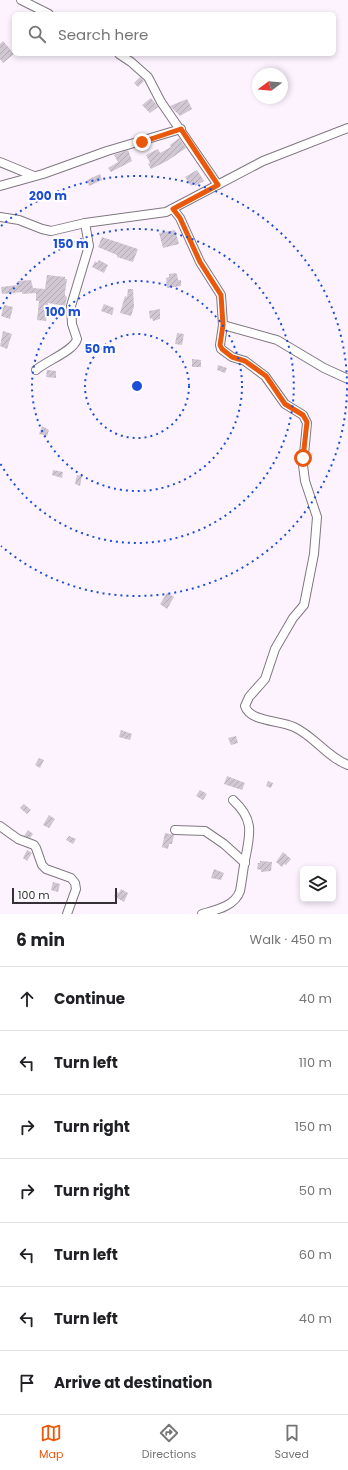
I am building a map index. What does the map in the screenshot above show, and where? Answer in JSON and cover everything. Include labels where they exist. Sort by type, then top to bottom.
[{"type":"street","points":[[21,0],[44,12]]},
{"type":"street","points":[[122,56],[148,77],[161,102],[181,129],[218,185]]},
{"type":"street","points":[[0,217],[19,220],[51,231],[85,223],[157,214],[173,209],[263,160],[348,128]]},
{"type":"street","points":[[0,186],[34,176],[92,155],[181,129]]},
{"type":"street","points":[[0,162],[34,176]]},
{"type":"street","points":[[173,209],[182,222],[200,262],[219,291],[222,302],[223,325],[220,345],[222,349],[232,357],[245,361],[266,376],[285,404],[306,418],[307,422],[303,465],[305,482],[317,515],[314,554],[304,605],[293,618],[275,649],[265,679],[249,697],[245,706],[247,712],[253,717],[273,720],[299,729],[333,757],[348,765]]},
{"type":"street","points":[[36,370],[43,363],[70,349],[77,339],[71,317],[71,306],[90,246],[85,223]]},
{"type":"street","points":[[223,325],[278,340],[324,368],[348,379]]},
{"type":"street","points":[[202,914],[230,903],[238,897],[250,837],[249,825],[243,809],[233,800]]},
{"type":"street","points":[[0,826],[18,839],[34,845],[42,865],[46,870],[70,878],[75,883],[76,889],[67,914]]},
{"type":"street","points":[[175,830],[187,832],[200,830],[205,831],[224,844],[245,863]]},
{"type":"building","points":[[3,41],[12,52],[12,56],[3,63],[0,59],[0,44]]},
{"type":"building","points":[[140,77],[144,81],[138,87],[134,83]]},
{"type":"building","points":[[151,98],[158,107],[150,113],[142,105]]},
{"type":"building","points":[[187,99],[192,109],[180,116],[170,106]]},
{"type":"building","points":[[179,138],[186,148],[167,161],[151,169],[146,155],[158,149],[160,153],[171,147],[170,145]]},
{"type":"building","points":[[128,150],[132,161],[111,172],[108,168],[118,162],[114,155]]},
{"type":"building","points":[[197,170],[204,181],[195,186],[194,184],[191,186],[185,177]]},
{"type":"building","points":[[100,174],[102,180],[89,186],[87,180]]},
{"type":"building","points":[[175,230],[179,244],[163,248],[159,233]]},
{"type":"building","points":[[102,237],[138,249],[133,262],[117,257],[117,255],[98,247]]},
{"type":"building","points":[[99,260],[108,265],[104,273],[92,267],[95,261],[97,263]]},
{"type":"building","points":[[169,274],[177,274],[178,280],[181,280],[181,286],[167,288],[166,278],[169,277]]},
{"type":"building","points":[[47,275],[65,277],[65,279],[67,279],[65,296],[67,297],[65,306],[48,303],[46,321],[37,320],[39,301],[36,301],[36,293],[22,294],[22,292],[2,294],[1,287],[18,285],[18,281],[31,280],[33,288],[45,289]]},
{"type":"building","points":[[128,289],[133,289],[134,307],[131,316],[120,313],[125,296],[127,297]]},
{"type":"building","points":[[104,304],[114,308],[112,315],[101,311]]},
{"type":"building","points":[[4,305],[13,307],[10,319],[1,316]]},
{"type":"building","points":[[160,309],[160,319],[153,321],[152,318],[150,319],[149,311]]},
{"type":"building","points":[[3,331],[12,334],[7,349],[0,346]]},
{"type":"building","points":[[177,333],[184,334],[182,345],[175,344]]},
{"type":"building","points":[[192,359],[201,360],[201,367],[192,367]]},
{"type":"building","points":[[218,365],[227,368],[225,373],[217,370]]},
{"type":"building","points":[[47,370],[56,371],[56,378],[46,377]]},
{"type":"building","points":[[42,426],[49,430],[47,436],[39,434]]},
{"type":"building","points":[[53,470],[63,472],[62,478],[52,475]]},
{"type":"building","points":[[77,475],[82,476],[80,486],[75,484]]},
{"type":"building","points":[[167,593],[174,597],[167,609],[160,604]]},
{"type":"building","points":[[121,730],[132,734],[130,740],[119,737]]},
{"type":"building","points":[[236,736],[238,743],[231,745],[228,738]]},
{"type":"building","points":[[39,758],[44,760],[40,768],[35,765]]},
{"type":"building","points":[[227,776],[245,783],[242,790],[224,784]]},
{"type":"building","points":[[268,781],[273,783],[271,788],[266,786]]},
{"type":"building","points":[[200,790],[207,794],[203,800],[196,796]]},
{"type":"building","points":[[24,804],[31,810],[27,814],[20,808]]},
{"type":"building","points":[[49,815],[55,819],[49,828],[43,825]]},
{"type":"building","points":[[28,830],[33,834],[30,838],[24,836]]},
{"type":"building","points":[[165,833],[174,835],[172,844],[169,844],[168,849],[162,847]]},
{"type":"building","points":[[69,836],[76,839],[73,844],[66,840]]},
{"type":"building","points":[[27,850],[32,853],[27,861],[23,858]]},
{"type":"building","points":[[283,852],[291,859],[282,867],[276,862]]},
{"type":"building","points":[[260,861],[272,862],[271,871],[261,872],[261,870],[257,869]]},
{"type":"building","points":[[214,869],[224,873],[221,880],[211,878]]},
{"type":"building","points":[[53,882],[60,884],[58,892],[51,890]]},
{"type":"building","points":[[121,889],[128,893],[124,902],[114,896],[117,892],[119,893]]},
{"type":"route","points":[[142,142],[181,129],[218,185],[173,209],[180,218],[206,273],[221,295],[223,325],[220,345],[222,349],[226,354],[245,361],[266,376],[280,399],[306,418],[307,422],[303,458]]}]
